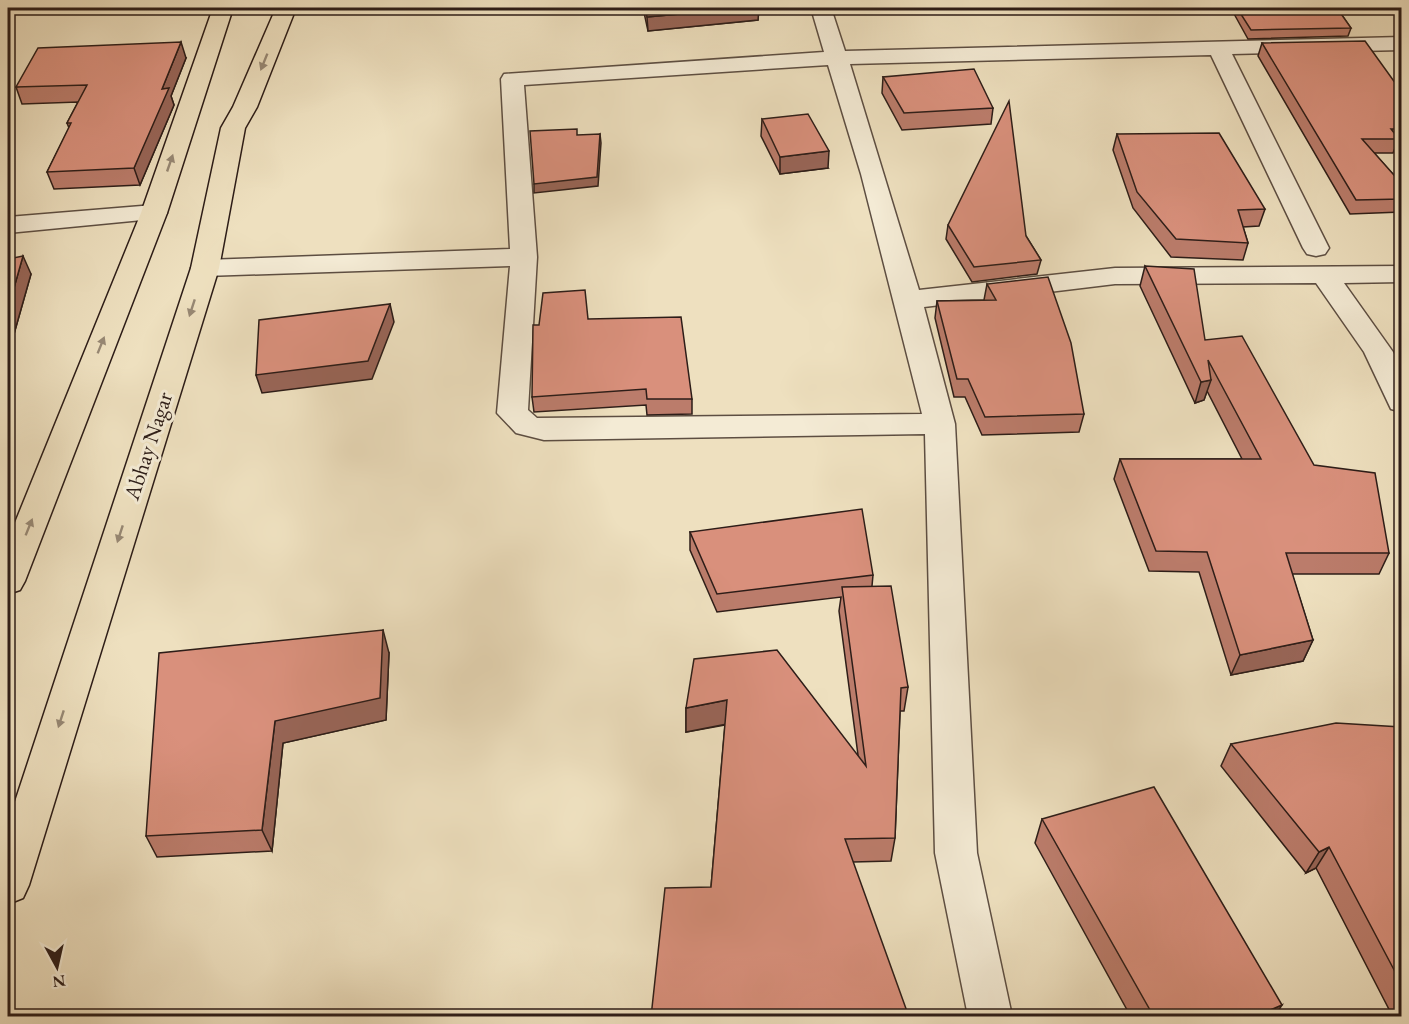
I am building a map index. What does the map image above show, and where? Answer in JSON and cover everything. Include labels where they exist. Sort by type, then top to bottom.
[{"type":"main road","points":[[8,581],[154,213],[223,8]]},
{"type":"main road","name":"Abhay Nagar","points":[[8,885],[205,268],[232,128],[245,107],[286,8]]},
{"type":"street","points":[[821,8],[873,174],[940,424],[956,853],[990,1017]]},
{"type":"street","points":[[940,424],[606,430],[544,430],[527,426],[512,413],[524,257],[512,79],[836,58],[1401,43]]},
{"type":"street","points":[[1218,47],[1320,261],[1378,352],[1401,402]]},
{"type":"street","points":[[8,225],[154,213]]},
{"type":"street","points":[[205,268],[524,257]]},
{"type":"street","points":[[908,300],[1115,276],[1320,261],[1401,274]]},
{"type":"building","points":[[645,8],[747,8],[647,17]]},
{"type":"building","points":[[1237,8],[1337,8],[1351,28],[1251,30]]},
{"type":"building","points":[[1365,41],[1401,91],[1401,129],[1391,129],[1399,139],[1362,139],[1401,183],[1401,199],[1356,200],[1262,43]]},
{"type":"building","points":[[181,42],[162,89],[169,88],[134,168],[47,172],[71,123],[67,123],[87,85],[16,87],[38,48]]},
{"type":"building","points":[[974,69],[993,108],[904,113],[883,77]]},
{"type":"building","points":[[1009,101],[1026,236],[1041,260],[974,267],[948,225]]},
{"type":"building","points":[[808,114],[829,151],[780,157],[762,119]]},
{"type":"building","points":[[577,129],[577,135],[600,134],[597,177],[534,184],[530,131]]},
{"type":"building","points":[[1219,133],[1265,209],[1238,210],[1248,243],[1176,239],[1137,192],[1117,134]]},
{"type":"building","points":[[23,256],[8,309],[8,259]]},
{"type":"building","points":[[1145,266],[1194,269],[1205,340],[1242,336],[1314,465],[1375,473],[1389,553],[1286,553],[1313,640],[1240,655],[1207,552],[1156,551],[1120,459],[1261,459],[1208,360],[1211,380],[1201,382]]},
{"type":"building","points":[[1048,277],[1071,343],[1084,414],[985,417],[968,379],[957,379],[937,301],[996,300],[987,284]]},
{"type":"building","points":[[585,290],[588,319],[681,317],[692,399],[647,399],[646,389],[532,397],[533,325],[539,325],[543,293]]},
{"type":"building","points":[[390,304],[368,361],[256,375],[259,320]]},
{"type":"building","points":[[862,509],[873,575],[717,594],[690,532]]},
{"type":"building","points":[[891,586],[908,687],[901,688],[895,838],[845,839],[909,1017],[651,1017],[665,888],[711,887],[727,700],[686,708],[694,659],[777,650],[866,766],[842,587]]},
{"type":"building","points":[[383,630],[380,698],[275,721],[262,830],[146,836],[159,653]]},
{"type":"building","points":[[1336,723],[1401,727],[1401,983],[1329,847],[1319,852],[1231,744]]},
{"type":"building","points":[[1154,787],[1282,1005],[1254,1017],[1154,1017],[1042,819]]}]
